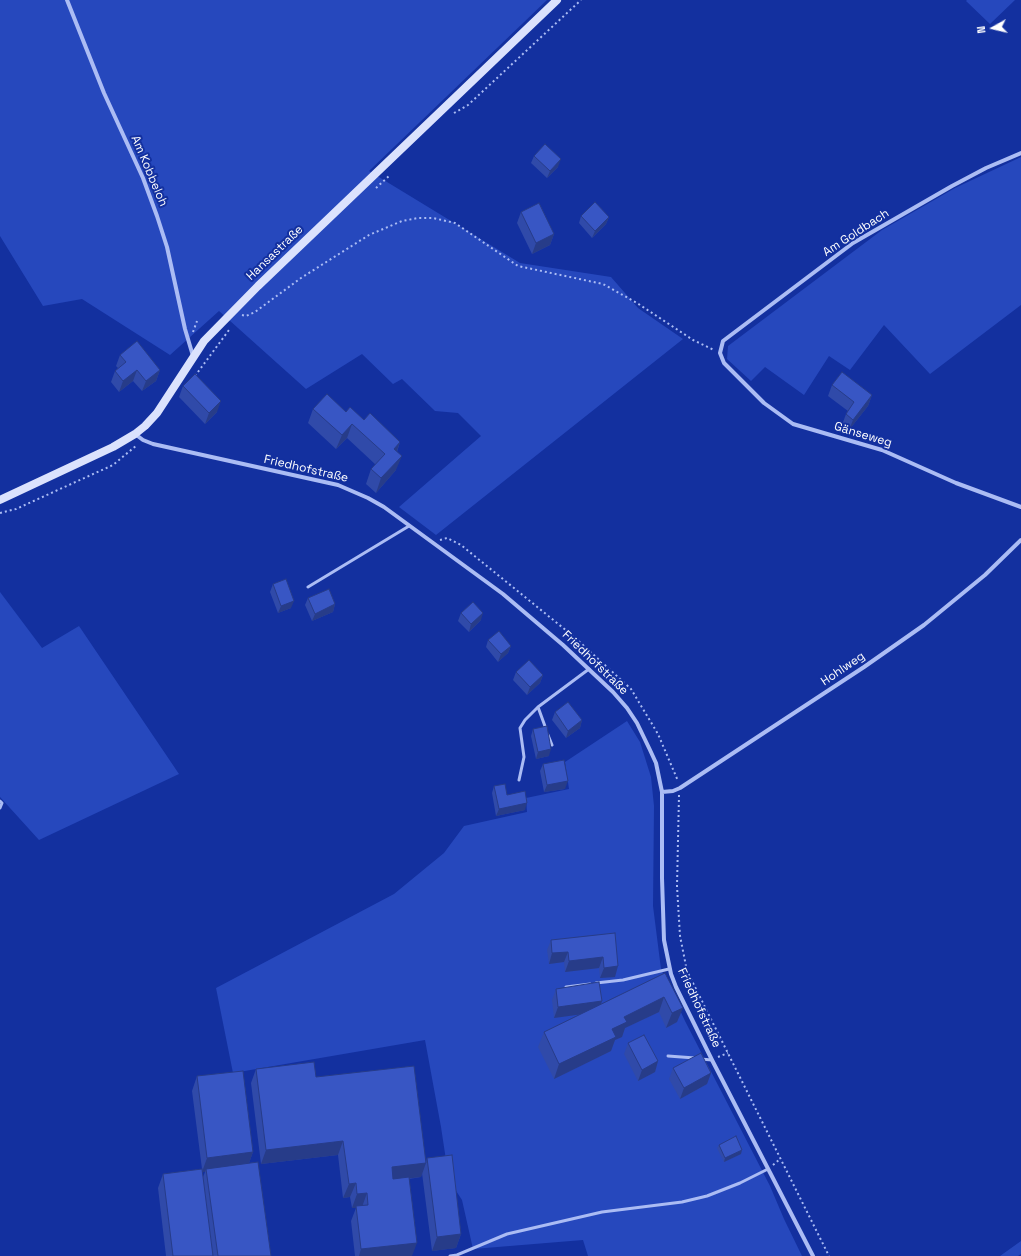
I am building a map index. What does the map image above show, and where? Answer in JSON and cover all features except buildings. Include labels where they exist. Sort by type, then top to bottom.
[{"type":"street","name":"Am Kobbeloh","points":[[67,0],[104,93],[143,178],[157,216],[167,247],[185,329],[193,356]]},
{"type":"street","name":"Hansastraße","points":[[0,500],[100,454],[135,434],[157,412],[204,341],[258,286],[557,0]]},
{"type":"street","name":"Am Goldbach","points":[[720,353],[723,341],[853,243],[952,186],[986,168],[1021,153]]},
{"type":"street","name":"Gänseweg","points":[[720,353],[724,363],[764,403],[793,424],[882,450],[956,483],[1021,507]]},
{"type":"street","name":"Friedhofstraße","points":[[135,434],[143,440],[153,444],[352,490],[384,507],[503,594],[557,640],[613,692],[627,708],[637,723],[656,763],[662,792],[663,926],[669,969],[676,987],[712,1060],[813,1256]]},
{"type":"street","name":"Hohlweg","points":[[662,792],[680,788],[864,667],[924,625],[985,575],[1021,540]]},
{"type":"lane","points":[[308,587],[409,526]]},
{"type":"lane","points":[[519,780],[524,757],[520,728],[525,720],[538,707],[589,670]]},
{"type":"lane","points":[[538,707],[552,745]]},
{"type":"lane","points":[[0,801],[2,803],[0,808]]},
{"type":"lane","points":[[566,987],[623,980],[669,969]]},
{"type":"lane","points":[[668,1056],[712,1060]]},
{"type":"lane","points":[[450,1256],[457,1255],[508,1234],[602,1212],[682,1202],[707,1196],[740,1183],[768,1169]]},
{"type":"path","points":[[452,114],[468,105],[581,0]]},
{"type":"path","points":[[373,190],[390,174]]},
{"type":"path","points":[[242,315],[246,316],[255,312],[301,278],[369,235],[402,221],[418,218],[433,218],[455,223],[518,266],[603,284],[637,303],[693,340],[720,353]]},
{"type":"path","points":[[238,319],[247,310]]},
{"type":"path","points":[[197,373],[234,324]]},
{"type":"path","points":[[0,513],[16,509],[113,465],[143,440]]},
{"type":"path","points":[[680,788],[677,886],[680,936],[687,971],[829,1256]]},
{"type":"path","points":[[712,1060],[728,1053]]},
{"type":"shaded area","points":[[0,0],[547,0],[369,171],[520,263],[611,277],[638,308],[683,339],[436,535],[399,507],[481,436],[458,413],[435,411],[402,379],[393,384],[362,354],[306,389],[219,311],[170,355],[82,299],[43,306],[0,236]]},
{"type":"shaded area","points":[[1015,0],[990,24],[966,1]]},
{"type":"shaded area","points":[[1021,157],[1021,305],[930,374],[884,325],[850,370],[829,356],[804,395],[765,367],[751,381],[727,359],[728,346],[882,230],[955,188]]},
{"type":"shaded area","points":[[0,592],[42,648],[79,626],[179,774],[39,840],[0,797]]},
{"type":"shaded area","points":[[627,721],[640,742],[651,777],[654,806],[653,906],[661,969],[685,1021],[770,1186],[802,1256],[588,1256],[583,1240],[473,1249],[462,1200],[449,1180],[425,1040],[233,1073],[216,988],[394,894],[444,853],[464,826],[527,812],[526,798],[569,789],[565,762]]},
{"type":"shaded area","points":[[1021,1241],[1021,1254],[1018,1256],[1000,1256]]}]
